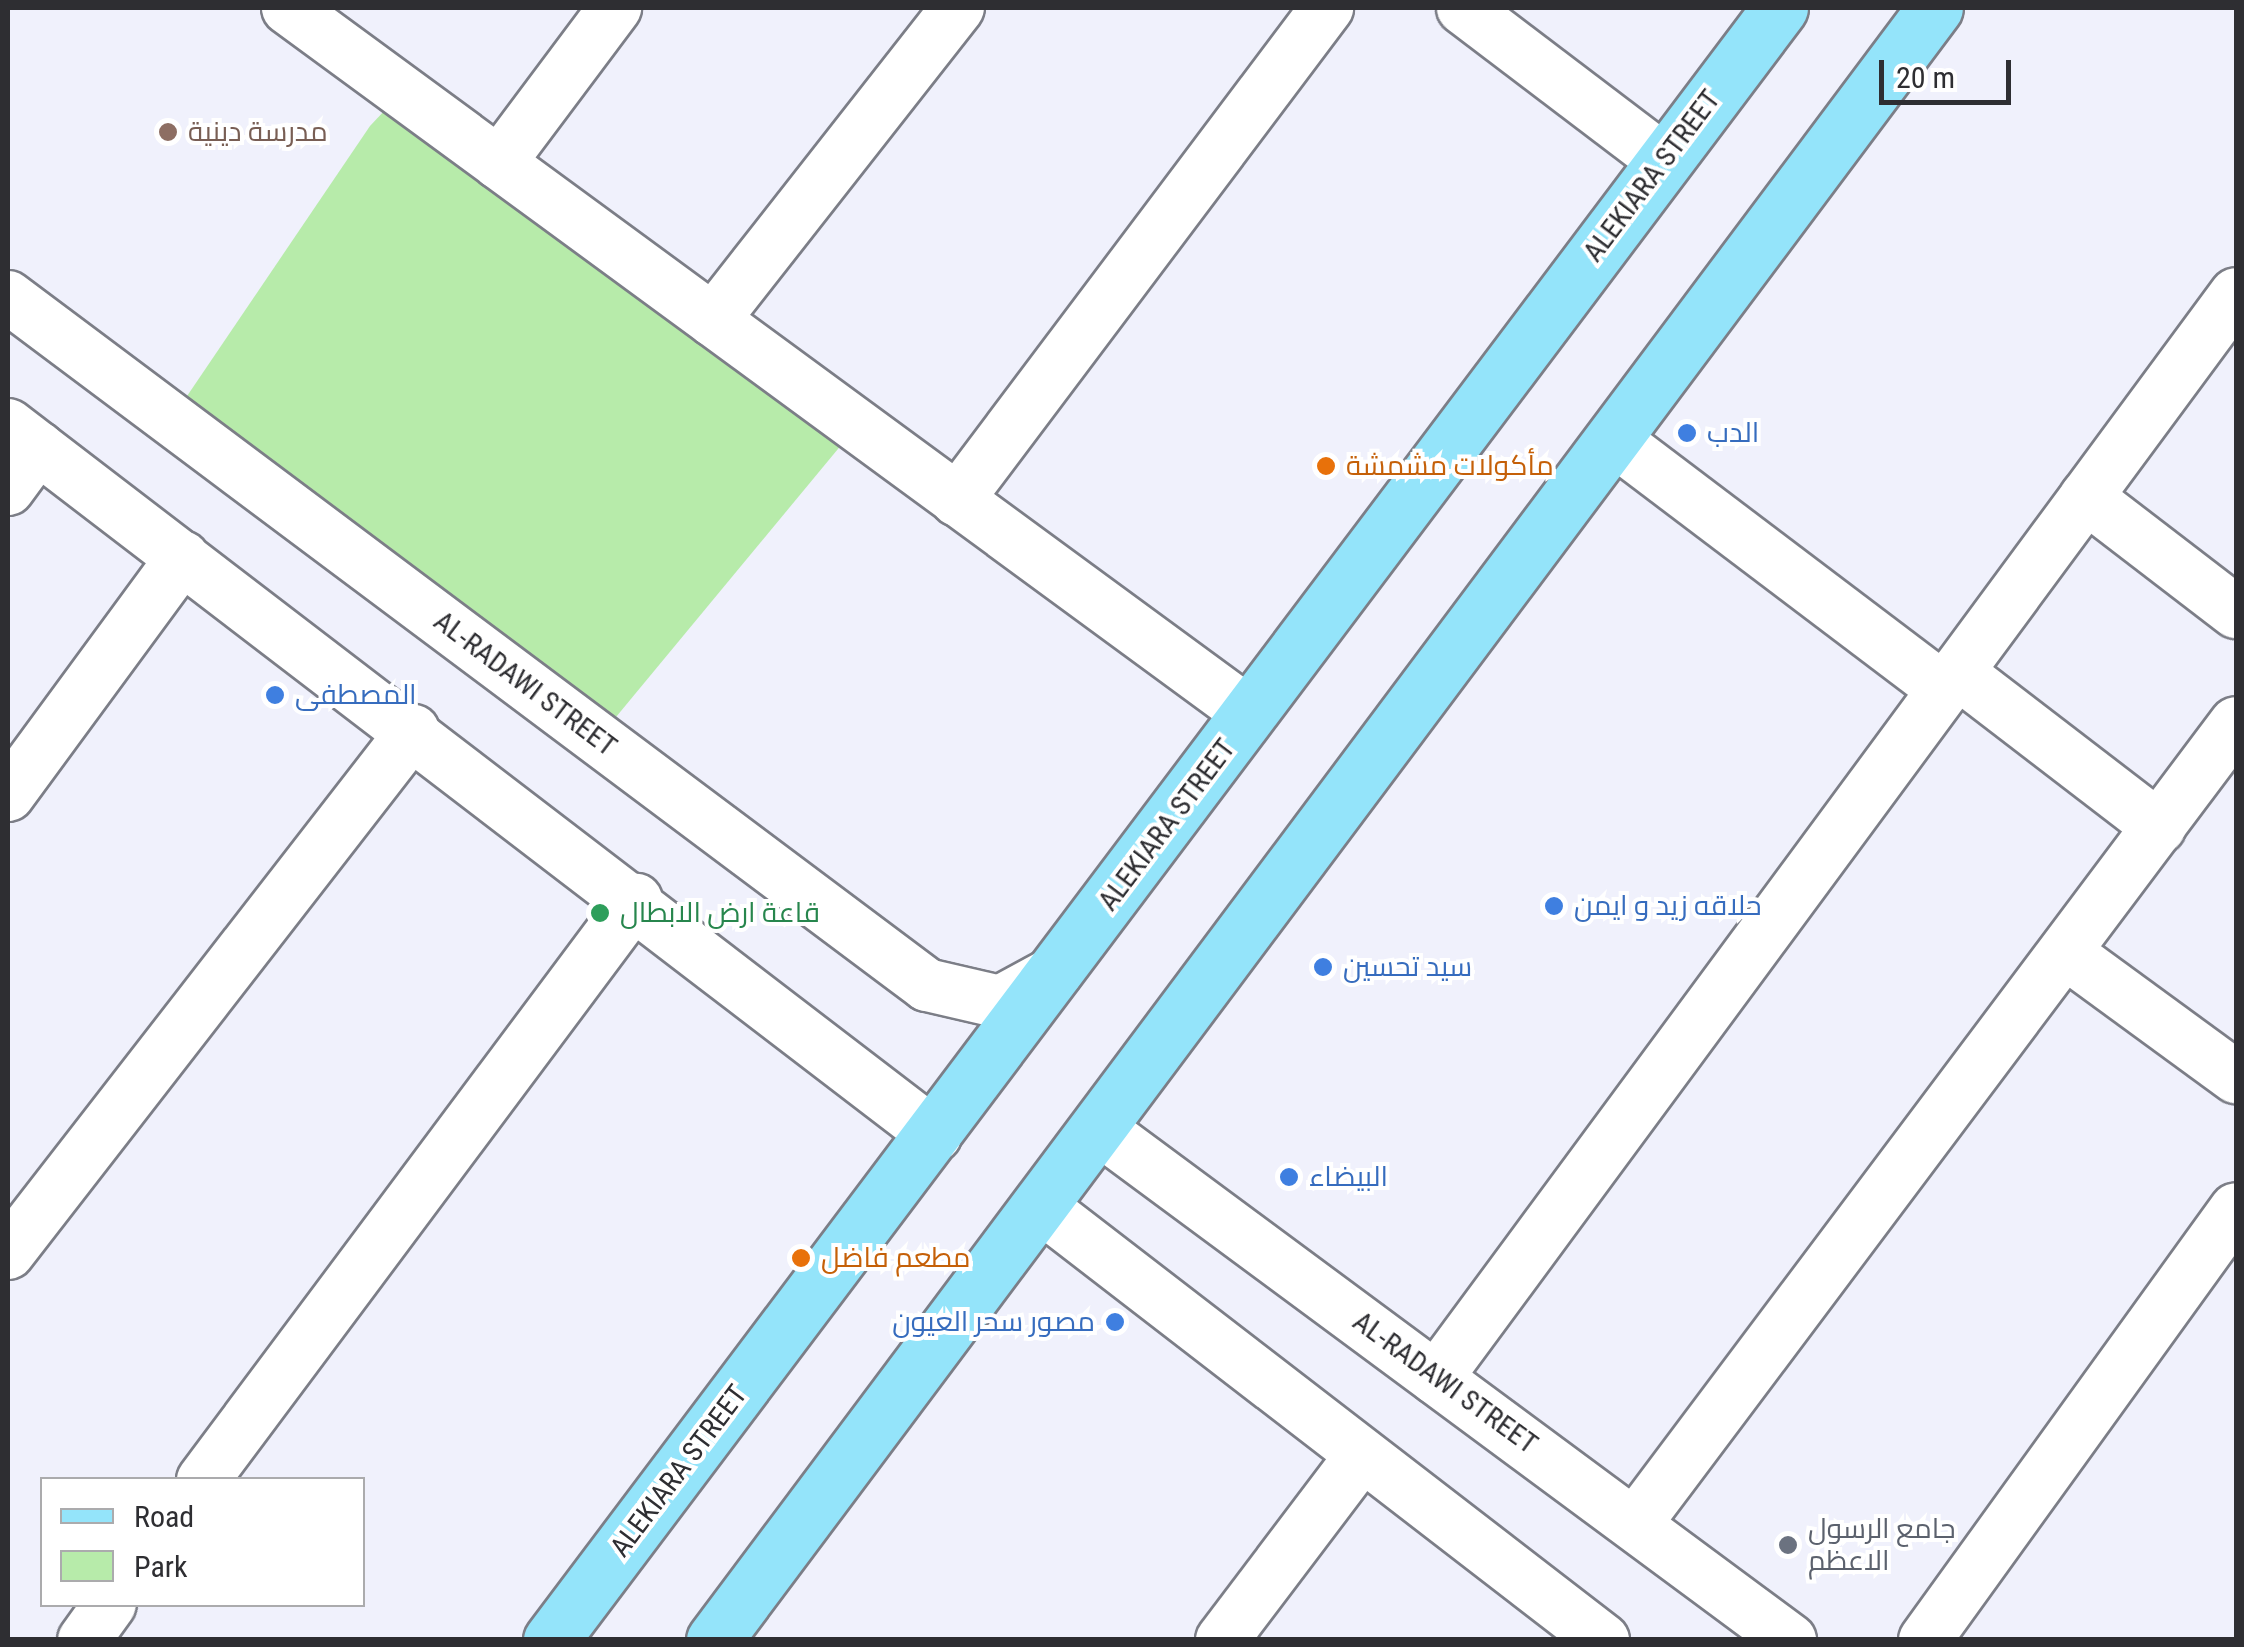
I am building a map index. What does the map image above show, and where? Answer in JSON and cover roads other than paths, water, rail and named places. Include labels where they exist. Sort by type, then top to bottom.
[{"type":"main road","name":"ALEKIARA STREET","points":[[551,1640],[935,1136],[1780,8]]},
{"type":"main road","points":[[714,1640],[1935,8]]},
{"type":"street","points":[[288,8],[1250,714]]},
{"type":"street","points":[[499,163],[615,8]]},
{"type":"street","points":[[714,320],[958,8]]},
{"type":"street","points":[[957,500],[1327,8]]},
{"type":"street","points":[[1464,8],[1663,160]]},
{"type":"street","points":[[1436,1378],[2236,294]]},
{"type":"street","name":"AL-RADAWI STREET","points":[[8,297],[927,985],[1000,1002],[1026,996],[1058,970]]},
{"type":"street","points":[[1612,439],[2159,827]]},
{"type":"street","points":[[18,454],[183,557],[636,900],[935,1136]]},
{"type":"street","points":[[2086,497],[2236,612]]},
{"type":"street","points":[[8,794],[183,557]]},
{"type":"street","points":[[1638,1520],[2236,724]]},
{"type":"street","points":[[8,1254],[413,731]]},
{"type":"street","points":[[205,1477],[636,900]]},
{"type":"street","points":[[2065,952],[2236,1077]]},
{"type":"street","name":"AL-RADAWI STREET","points":[[1098,1128],[1436,1378],[1638,1520],[1790,1640]]},
{"type":"street","points":[[1040,1206],[1599,1638]]},
{"type":"street","points":[[1926,1640],[2236,1209]]},
{"type":"street","points":[[1222,1640],[1361,1456]]},
{"type":"street","points":[[84,1640],[108,1607]]},
{"type":"place","name":"مدرسة دينية","points":[[168,132]]},
{"type":"place","name":"الدب","points":[[1687,433]]},
{"type":"place","name":"مأكولات مشمشة","points":[[1326,466]]},
{"type":"place","name":"المصطفى","points":[[275,695]]},
{"type":"place","name":"حلاقه زيد و ايمن","points":[[1554,906]]},
{"type":"place","name":"قاعة ارض الابطال","points":[[600,913]]},
{"type":"place","name":"سيد تحسين","points":[[1323,967]]},
{"type":"place","name":"البيضاء","points":[[1289,1177]]},
{"type":"place","name":"مطعم فاضل","points":[[801,1258]]},
{"type":"place","name":"مصور سحر العيون","points":[[1115,1322]]},
{"type":"place","name":"جامع الرسول الاعظم","points":[[1788,1545]]}]
